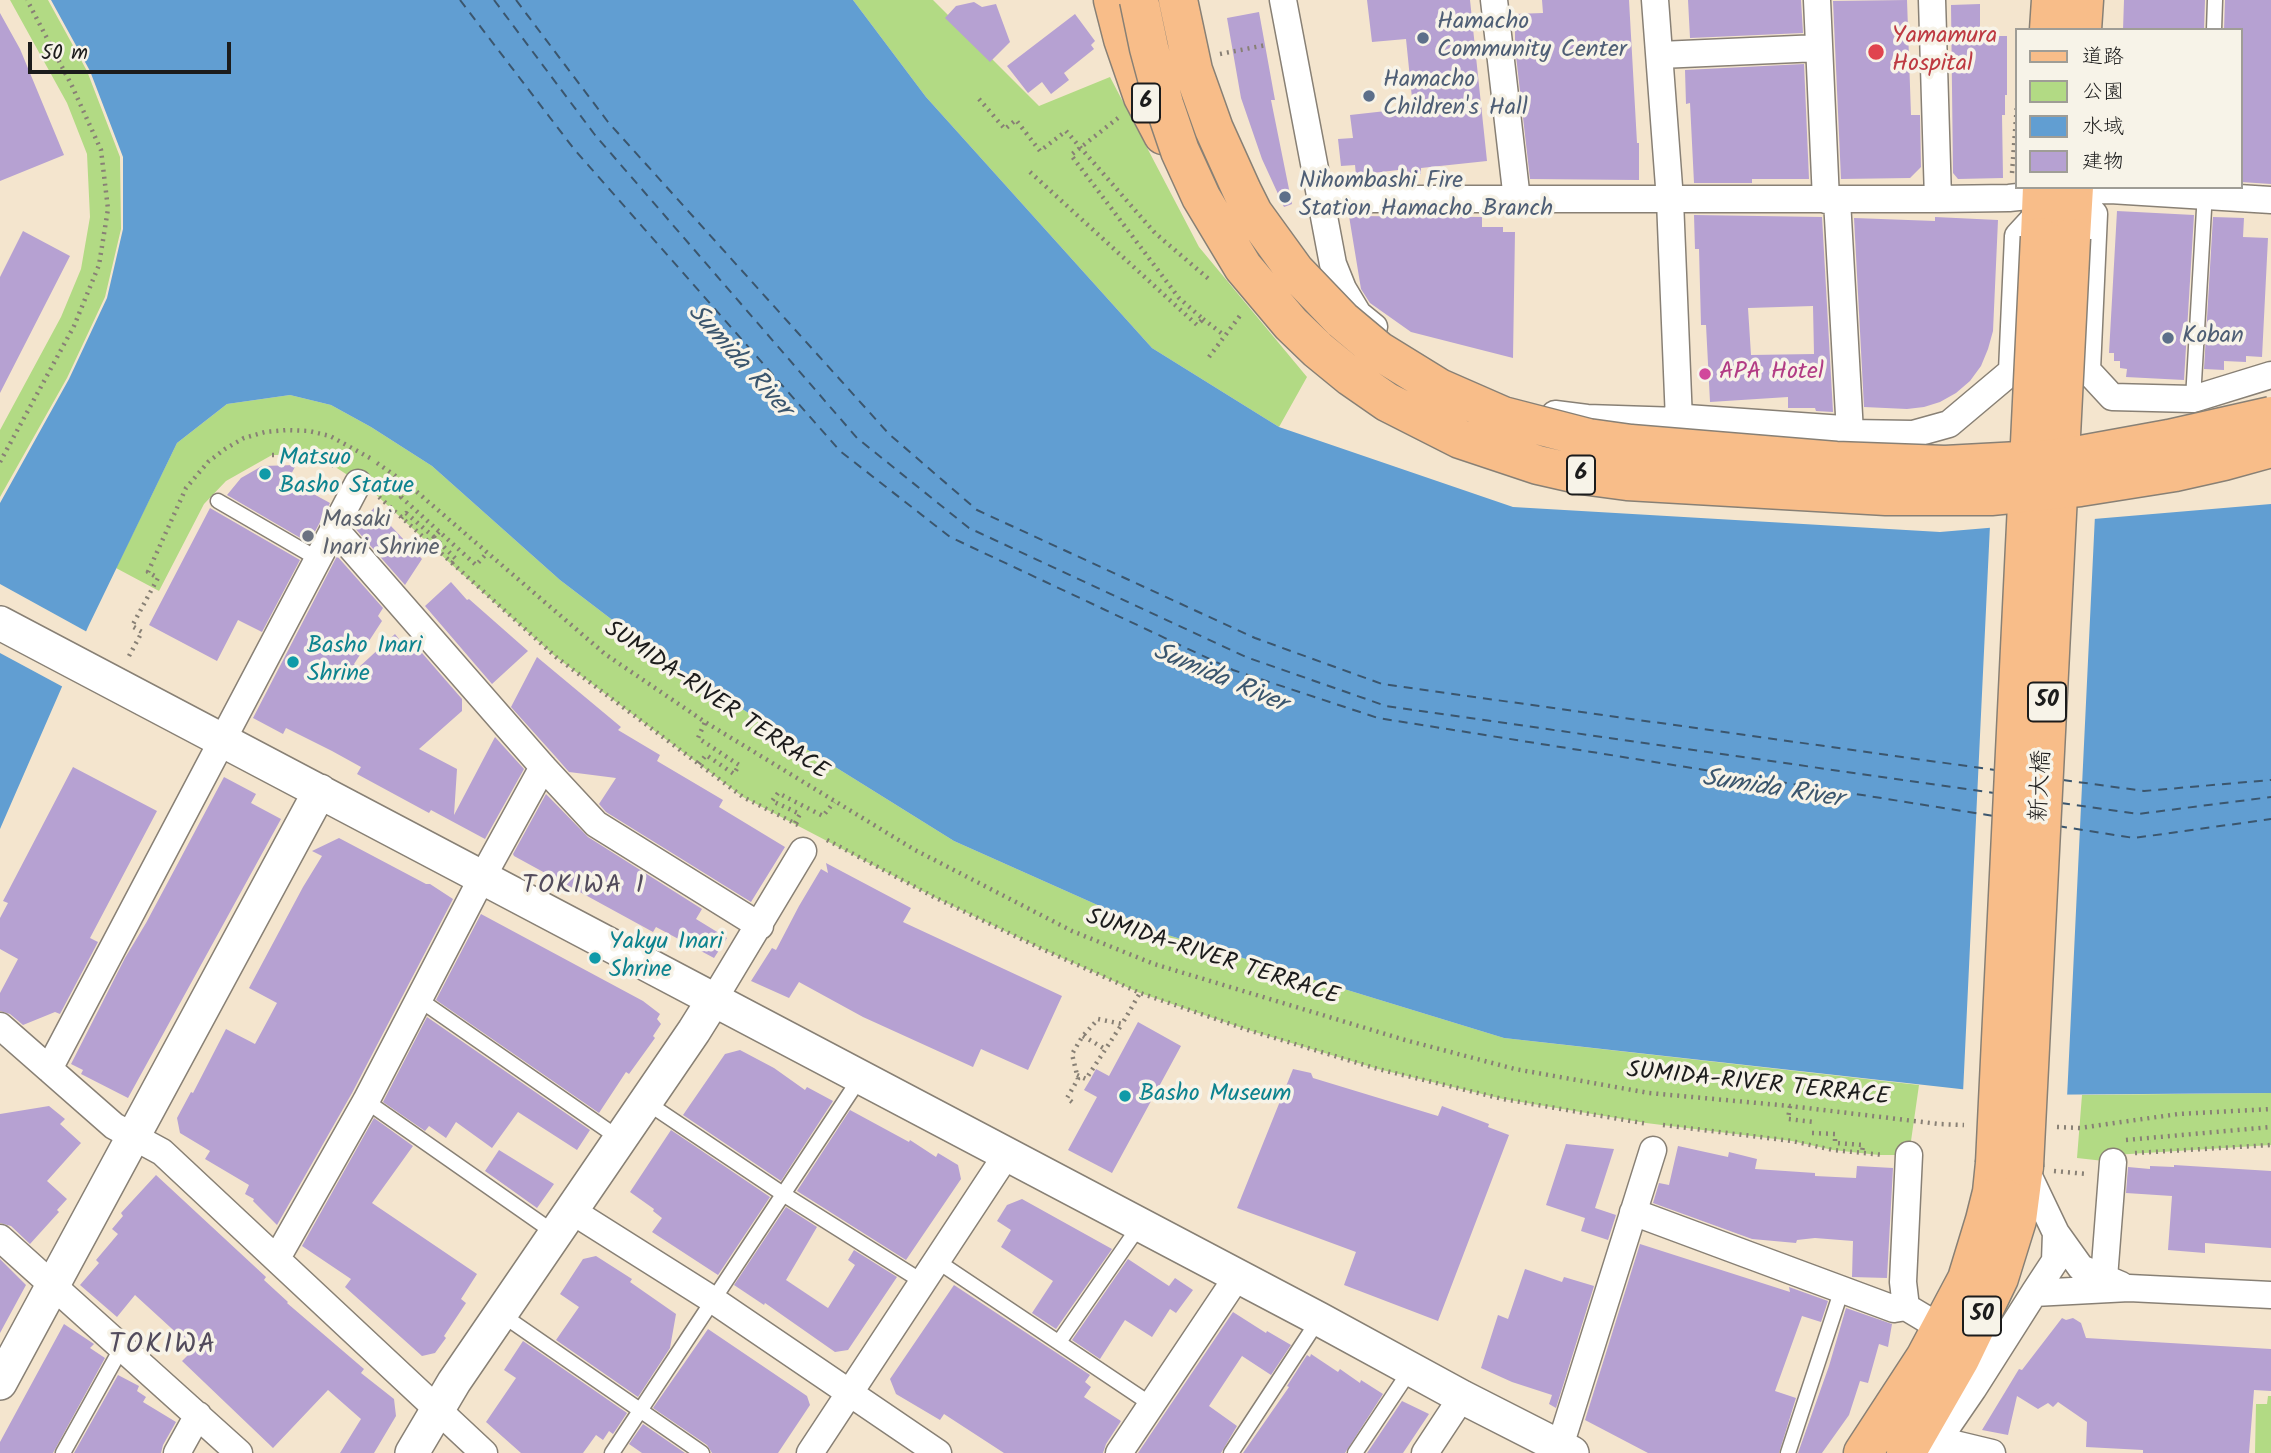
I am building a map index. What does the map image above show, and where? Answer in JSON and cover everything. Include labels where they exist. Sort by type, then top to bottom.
[{"type":"main road","name":"6","points":[[1113,0],[1143,97],[1236,256],[1267,297],[1309,342],[1387,402],[1497,453],[1538,466],[1627,481],[1836,495],[1979,496],[2127,481],[2224,461],[2271,448]]},
{"type":"main road","name":"6","points":[[1139,0],[1164,104],[1180,151],[1201,197]]},
{"type":"main road","name":"6","points":[[1178,0],[1193,70],[1210,118],[1233,172],[1273,243],[1295,271],[1342,320],[1380,351],[1439,388],[1503,416],[1588,439],[1631,444],[1836,461],[1945,465],[2081,455],[2271,416]]},
{"type":"main road","points":[[1200,0],[1220,128],[1233,172]]},
{"type":"main road","points":[[2049,28],[2051,0]]},
{"type":"main road","points":[[2082,28],[2084,0]]},
{"type":"main road","name":"新大橋","points":[[2023,1166],[2055,207]]},
{"type":"main road","name":"50","points":[[1863,1453],[1925,1358],[1967,1279],[1992,1192],[2023,1166]]},
{"type":"main road","name":"50","points":[[1920,1445],[1999,1278],[2017,1220],[2023,1166]]},
{"type":"street","points":[[1283,0],[1333,264],[1343,289],[1358,314],[1437,368],[1517,404],[1557,414],[1850,433],[1913,434],[1949,424],[2012,371],[2018,236],[2055,207],[2110,190],[2205,191],[2271,200]]},
{"type":"street","points":[[1494,0],[1517,200]]},
{"type":"street","points":[[1656,0],[1670,201],[1679,421]]},
{"type":"street","points":[[1817,0],[1850,433]]},
{"type":"street","points":[[1932,0],[1938,199]]},
{"type":"street","points":[[1660,55],[1819,48]]},
{"type":"street","points":[[1321,199],[1670,201],[2008,198],[2094,214],[2087,370],[2112,397],[2193,399],[2271,375]]},
{"type":"street","points":[[49,1069],[358,483]]},
{"type":"street","points":[[334,528],[596,824],[760,926]]},
{"type":"street","points":[[0,623],[118,668],[223,739],[1566,1450],[1653,1150]]},
{"type":"street","points":[[277,1258],[366,1101],[543,767]]},
{"type":"street","points":[[0,1383],[320,791]]},
{"type":"street","points":[[412,1453],[501,1314],[714,999],[811,840]]},
{"type":"street","points":[[0,1026],[114,1126],[162,1152],[484,1453]]},
{"type":"street","points":[[810,1453],[1007,1154]]},
{"type":"street","points":[[1906,1307],[1903,1282],[1909,1155]]},
{"type":"street","points":[[2104,1278],[2107,1155]]},
{"type":"street","points":[[2023,1166],[2056,1233],[2081,1268],[2129,1289]]},
{"type":"street","points":[[1633,1212],[1894,1309],[1906,1307],[1941,1328]]},
{"type":"street","points":[[564,1222],[713,1300],[938,1453]]},
{"type":"street","points":[[1920,1445],[1973,1390],[2055,1261],[2056,1233]]},
{"type":"street","points":[[0,1238],[239,1453]]},
{"type":"street","points":[[1119,1453],[1237,1277]]},
{"type":"street","points":[[2034,1293],[2129,1289],[2271,1295]]},
{"type":"street","points":[[1425,1453],[1462,1397]]},
{"type":"street","points":[[177,1453],[198,1415]]},
{"type":"street","points":[[1920,1445],[1992,1453]]},
{"type":"lane","points":[[2214,28],[2215,0]]},
{"type":"lane","points":[[2193,399],[2205,191]]},
{"type":"lane","points":[[218,501],[318,559]]},
{"type":"lane","points":[[420,1000],[621,1139]]},
{"type":"lane","points":[[612,1453],[860,1078]]},
{"type":"lane","points":[[366,1101],[564,1222]]},
{"type":"lane","points":[[646,1102],[783,1194],[1059,1342],[1152,1405]]},
{"type":"lane","points":[[1059,1342],[1140,1225]]},
{"type":"lane","points":[[1788,1453],[1842,1289]]},
{"type":"lane","points":[[501,1314],[702,1453]]},
{"type":"lane","points":[[1231,1453],[1319,1319]]},
{"type":"lane","points":[[63,1453],[122,1346]]},
{"type":"lane","points":[[1355,1453],[1412,1368]]},
{"type":"path","points":[[0,462],[74,326],[99,265],[108,209],[101,150],[72,86],[27,0]]},
{"type":"path","points":[[1211,56],[1274,43]]},
{"type":"path","points":[[1143,97],[1071,155],[1179,298],[1225,335]]},
{"type":"path","points":[[979,99],[1005,129],[1016,120],[1040,151],[1066,131],[1156,233],[1214,284]]},
{"type":"path","points":[[1030,172],[1197,325],[1203,319]]},
{"type":"path","points":[[1209,357],[1244,310],[1252,316]]},
{"type":"path","points":[[118,668],[142,632],[132,626],[158,578],[148,572],[186,488],[208,462],[225,449],[265,432],[287,429],[309,431],[330,436],[350,446],[410,486],[401,497],[476,565],[487,553]]},
{"type":"path","points":[[272,455],[317,455],[372,491],[556,657],[743,797],[794,823],[811,840],[1140,993],[1248,1030],[1378,1069],[1503,1099],[1646,1123],[1792,1141],[1833,1150],[1909,1155]]},
{"type":"path","name":"SUMIDA-RIVER TERRACE","points":[[410,486],[605,654],[705,722],[915,849],[1072,931],[1154,964],[1405,1040],[1515,1069],[1649,1093],[1965,1125]]},
{"type":"path","points":[[401,518],[406,513],[434,537],[456,559],[451,564]]},
{"type":"path","points":[[434,537],[439,532]]},
{"type":"path","points":[[699,764],[706,755],[734,774],[739,765],[698,738],[705,722]]},
{"type":"path","points":[[794,823],[800,814],[772,801],[778,793],[823,816],[834,802]]},
{"type":"path","points":[[1077,1075],[1086,1079],[1140,993]]},
{"type":"path","points":[[1072,1102],[1067,1098],[1077,1075],[1072,1054],[1083,1036],[1098,1019],[1122,1024]]},
{"type":"path","points":[[1083,1036],[1105,1049]]},
{"type":"path","points":[[1790,1106],[1788,1119],[1814,1122]]},
{"type":"path","points":[[2055,1127],[2080,1128],[2178,1114],[2271,1109]]},
{"type":"path","points":[[2023,1166],[2087,1174],[2107,1155],[2271,1126]]},
{"type":"path","points":[[1812,1133],[1835,1133],[1835,1143],[1863,1145],[1862,1153]]},
{"type":"path","points":[[2107,1155],[2271,1145]]},
{"type":"green space","points":[[10,0],[48,0],[87,71],[120,157],[121,229],[105,297],[67,378],[0,497],[0,430],[61,317],[81,269],[90,217],[87,154],[67,103]]},
{"type":"green space","points":[[853,0],[933,0],[1039,106],[1110,77],[1199,247],[1307,377],[1279,427],[1152,348],[926,97]]},
{"type":"green space","points":[[290,395],[331,405],[432,466],[560,580],[670,664],[954,841],[1158,932],[1504,1038],[1919,1085],[1909,1155],[1833,1150],[1792,1141],[1646,1123],[1503,1099],[1378,1069],[1248,1030],[1140,993],[934,897],[743,797],[556,657],[372,491],[317,455],[272,455],[226,481],[204,504],[159,591],[116,568],[177,443],[227,404]]},
{"type":"green space","points":[[2271,1093],[2271,1145],[2114,1155],[2113,1162],[2077,1158],[2082,1095]]},
{"type":"green space","points":[[2268,1396],[2271,1396],[2271,1453],[2255,1453],[2256,1404],[2267,1404]]},
{"type":"water","name":"Sumida River","points":[[51,0],[853,0],[926,97],[1152,348],[1279,427],[1513,507],[1940,532],[2271,504],[2271,1093],[2014,1095],[1504,1038],[1158,932],[954,841],[670,664],[560,580],[432,466],[331,405],[290,395],[227,404],[177,443],[88,627],[0,829],[0,503],[69,379],[107,298],[123,229],[123,157],[90,71]]},
{"type":"pier","points":[[2095,515],[2067,1098],[2014,1099],[1963,1093],[1990,525]]},
{"type":"pier","points":[[0,584],[89,633],[65,688],[0,653]]},
{"type":"building","points":[[1367,0],[1470,0],[1487,161],[1421,168],[1421,174],[1399,177],[1398,170],[1356,175],[1355,165],[1341,166],[1338,139],[1353,138],[1350,115],[1413,108],[1406,39],[1372,42]]},
{"type":"building","points":[[1542,0],[1629,0],[1639,180],[1530,179],[1515,47],[1515,14],[1543,13]]},
{"type":"building","points":[[1688,0],[1801,0],[1803,33],[1690,38]]},
{"type":"building","points":[[1907,0],[1911,115],[1920,115],[1921,167],[1910,178],[1841,179],[1833,1]]},
{"type":"building","points":[[2124,0],[2205,0],[2204,28],[2123,28]]},
{"type":"building","points":[[2225,0],[2271,0],[2271,184],[2243,182],[2243,28],[2224,28]]},
{"type":"building","points":[[974,2],[982,7],[996,4],[1010,42],[990,62],[945,18],[956,6]]},
{"type":"building","points":[[1980,4],[1980,36],[2007,36],[2007,95],[2005,115],[2002,115],[2003,178],[1958,179],[1953,173],[1951,5]]},
{"type":"building","points":[[1259,12],[1275,100],[1271,100],[1292,204],[1284,207],[1262,159],[1241,98],[1227,18]]},
{"type":"building","points":[[0,13],[20,49],[64,155],[0,181]]},
{"type":"building","points":[[1075,14],[1095,41],[1091,45],[1094,49],[1064,73],[1069,80],[1051,94],[1042,82],[1028,93],[1007,66]]},
{"type":"building","points":[[1804,64],[1809,179],[1694,183],[1690,103],[1686,104],[1685,70]]},
{"type":"building","points":[[2117,211],[2194,215],[2184,380],[2126,377],[2127,369],[2120,368],[2120,361],[2114,361],[2114,353],[2109,353]]},
{"type":"building","points":[[1694,215],[1822,217],[1833,412],[1816,411],[1815,408],[1788,408],[1788,397],[1710,402],[1706,325],[1701,325],[1699,249],[1695,249]],"holes":[[[1813,306],[1814,354],[1751,355],[1748,308]]]},
{"type":"building","points":[[1349,216],[1482,217],[1482,227],[1503,227],[1503,232],[1515,232],[1513,358],[1411,332],[1370,303],[1361,289]]},
{"type":"building","points":[[1935,217],[1998,220],[1993,331],[1988,349],[1981,366],[1970,381],[1940,402],[1907,409],[1864,407],[1854,218],[1935,221]]},
{"type":"building","points":[[2213,217],[2244,218],[2243,237],[2268,238],[2262,357],[2246,356],[2246,362],[2224,361],[2224,370],[2204,369]]},
{"type":"building","points":[[23,231],[70,256],[0,393],[0,277]]},
{"type":"building","points":[[296,465],[288,480],[330,503],[309,543],[227,495],[241,478],[262,466]]},
{"type":"building","points":[[210,508],[300,560],[262,632],[238,620],[217,661],[149,625]]},
{"type":"building","points":[[374,508],[422,559],[405,585],[353,526],[357,519],[361,521]]},
{"type":"building","points":[[337,556],[383,608],[378,616],[382,621],[354,664],[358,668],[395,634],[402,643],[409,638],[462,699],[462,711],[419,749],[457,769],[454,815],[495,737],[524,769],[485,839],[431,810],[429,813],[357,774],[361,767],[332,751],[286,728],[283,734],[253,718]]},
{"type":"building","points":[[451,582],[467,600],[528,651],[492,684],[425,606]]},
{"type":"building","points":[[537,657],[621,727],[618,730],[660,755],[657,761],[723,800],[719,807],[785,847],[751,902],[606,812],[599,804],[616,778],[569,772],[511,707]]},
{"type":"building","points":[[73,767],[157,811],[90,938],[98,942],[60,1014],[55,1012],[23,1025],[10,1014],[0,1011],[0,993],[18,959],[0,949],[0,918],[8,903],[3,901]]},
{"type":"building","points":[[224,777],[256,794],[251,803],[281,819],[128,1098],[81,1074],[83,1070],[71,1064],[125,958]]},
{"type":"building","points":[[546,794],[588,837],[702,909],[696,919],[727,938],[714,958],[656,927],[653,932],[514,856]]},
{"type":"building","points":[[339,838],[430,884],[453,899],[352,1093],[277,1225],[254,1199],[245,1194],[249,1185],[205,1159],[210,1151],[180,1133],[177,1118],[226,1029],[255,1044],[277,1003],[249,988],[322,856],[312,851]]},
{"type":"building","points":[[826,863],[911,908],[903,922],[1062,996],[1028,1070],[981,1049],[973,1067],[863,1017],[799,982],[789,998],[751,981],[772,948],[776,950],[821,869],[828,873]]},
{"type":"building","points":[[481,914],[643,1001],[660,1014],[657,1019],[661,1024],[653,1036],[655,1038],[629,1074],[626,1072],[599,1113],[436,1000]]},
{"type":"building","points":[[427,1017],[590,1130],[577,1150],[518,1112],[492,1148],[456,1122],[446,1138],[429,1126],[425,1131],[383,1102]]},
{"type":"building","points":[[1138,1022],[1181,1046],[1112,1173],[1068,1150],[1097,1097],[1084,1090],[1096,1069],[1109,1076]]},
{"type":"building","points":[[740,1050],[774,1068],[805,1090],[807,1087],[833,1101],[781,1181],[683,1115],[725,1054]]},
{"type":"building","points":[[1293,1069],[1311,1073],[1313,1078],[1438,1116],[1442,1106],[1489,1124],[1488,1127],[1509,1135],[1438,1321],[1344,1285],[1356,1252],[1237,1208]]},
{"type":"building","points":[[49,1106],[65,1119],[60,1124],[81,1143],[47,1181],[67,1199],[30,1244],[11,1226],[0,1223],[0,1114]]},
{"type":"building","points":[[850,1110],[909,1142],[910,1140],[936,1157],[938,1153],[958,1165],[961,1179],[906,1260],[797,1191]]},
{"type":"building","points":[[374,1118],[413,1146],[372,1203],[477,1274],[461,1299],[466,1303],[444,1336],[446,1338],[435,1353],[422,1356],[345,1287],[351,1279],[302,1246]]},
{"type":"building","points":[[671,1130],[770,1197],[718,1275],[652,1232],[662,1218],[630,1192]]},
{"type":"building","points":[[1566,1144],[1614,1149],[1595,1208],[1616,1215],[1608,1240],[1581,1231],[1585,1218],[1546,1205]]},
{"type":"building","points":[[1678,1146],[1728,1157],[1729,1152],[1757,1159],[1755,1169],[1815,1173],[1815,1176],[1856,1178],[1857,1166],[1893,1168],[1887,1278],[1852,1277],[1853,1241],[1815,1238],[1797,1240],[1796,1243],[1752,1239],[1653,1203],[1659,1183],[1669,1185]]},
{"type":"building","points":[[499,1150],[554,1184],[537,1208],[485,1171]]},
{"type":"building","points":[[2150,1166],[2271,1171],[2271,1248],[2205,1243],[2205,1253],[2168,1250],[2172,1196],[2126,1193],[2128,1167],[2150,1169]]},
{"type":"building","points":[[156,1175],[266,1277],[264,1280],[287,1303],[364,1369],[361,1373],[394,1399],[396,1416],[374,1453],[340,1453],[361,1419],[328,1390],[273,1448],[182,1361],[194,1349],[135,1295],[117,1317],[80,1285],[99,1263],[96,1260],[118,1234],[112,1229],[123,1216],[121,1213]]},
{"type":"building","points":[[1022,1199],[1112,1249],[1056,1329],[1032,1313],[1053,1281],[1001,1247],[1011,1230],[997,1221],[1007,1205]]},
{"type":"building","points":[[786,1207],[817,1227],[786,1280],[828,1308],[855,1265],[848,1260],[854,1250],[897,1277],[848,1350],[835,1352],[765,1303],[764,1305],[734,1285]]},
{"type":"building","points":[[1640,1244],[1790,1292],[1789,1287],[1828,1301],[1821,1322],[1802,1316],[1775,1391],[1796,1398],[1779,1453],[1648,1453],[1585,1420]]},
{"type":"building","points":[[596,1256],[632,1279],[630,1282],[676,1314],[670,1348],[638,1397],[556,1340],[579,1307],[560,1294],[583,1259]]},
{"type":"building","points":[[0,1259],[26,1285],[0,1333]]},
{"type":"building","points":[[1128,1259],[1169,1286],[1175,1278],[1193,1290],[1176,1313],[1170,1309],[1152,1337],[1125,1320],[1100,1359],[1072,1340]]},
{"type":"building","points":[[1525,1269],[1562,1282],[1564,1277],[1594,1286],[1556,1408],[1549,1404],[1552,1395],[1481,1368],[1498,1315],[1508,1319]]},
{"type":"building","points":[[954,1285],[1090,1375],[1085,1382],[1091,1387],[1084,1397],[1121,1421],[1103,1453],[1004,1453],[944,1414],[940,1420],[896,1394],[890,1379]]},
{"type":"building","points":[[1846,1308],[1892,1324],[1888,1347],[1879,1344],[1868,1383],[1860,1381],[1849,1415],[1822,1453],[1798,1453],[1829,1366]]},
{"type":"building","points":[[1233,1312],[1291,1345],[1271,1375],[1242,1356],[1209,1406],[1237,1426],[1221,1453],[1138,1453]]},
{"type":"building","points":[[2062,1318],[2073,1318],[2081,1323],[2086,1338],[2271,1349],[2271,1391],[2254,1390],[2249,1453],[2143,1453],[2143,1450],[2086,1447],[2087,1422],[2058,1402],[2053,1407],[2048,1403],[2038,1409],[2017,1396],[2008,1435],[1982,1430],[2019,1369],[2022,1370]]},
{"type":"building","points":[[64,1324],[94,1344],[90,1348],[105,1358],[53,1453],[0,1453],[0,1442]]},
{"type":"building","points":[[708,1329],[807,1396],[810,1405],[778,1453],[712,1453],[707,1445],[653,1408]]},
{"type":"building","points":[[523,1341],[627,1413],[613,1434],[609,1431],[603,1440],[596,1435],[583,1453],[521,1453],[486,1422],[516,1378],[504,1370]]},
{"type":"building","points":[[1311,1354],[1338,1372],[1340,1369],[1383,1394],[1345,1453],[1243,1453],[1289,1387],[1287,1386],[1307,1355],[1310,1357]]},
{"type":"building","points":[[118,1375],[139,1386],[137,1391],[146,1397],[143,1402],[176,1422],[161,1453],[74,1453]]},
{"type":"building","points":[[1402,1401],[1429,1414],[1403,1453],[1367,1453]]},
{"type":"building","points":[[643,1424],[685,1453],[642,1453],[629,1444]]},
{"type":"ferry route","points":[[460,0],[574,149],[840,451],[950,537],[1233,670],[1378,718],[1994,816]]},
{"type":"ferry route","points":[[494,0],[595,135],[857,438],[969,528],[1246,657],[1386,706],[1994,793]]},
{"type":"ferry route","points":[[516,0],[608,122],[889,434],[977,510],[1255,638],[1382,684],[1995,770]]},
{"type":"ferry route","points":[[2063,780],[2144,791],[2271,780]]},
{"type":"ferry route","points":[[2061,803],[2138,814],[2271,797]]},
{"type":"ferry route","points":[[2058,826],[2134,838],[2271,819]]},
{"type":"place","name":"Hamacho Community Center","points":[[1423,38]]},
{"type":"place","name":"Yamamura Hospital","points":[[1876,52]]},
{"type":"place","name":"Hamacho Children's Hall","points":[[1369,96]]},
{"type":"place","name":"Nihombashi Fire Station Hamacho Branch","points":[[1285,197]]},
{"type":"place","name":"Koban","points":[[2168,338]]},
{"type":"place","name":"APA Hotel","points":[[1705,374]]},
{"type":"place","name":"Matsuo Basho Statue","points":[[265,474]]},
{"type":"place","name":"Masaki Inari Shrine","points":[[308,536]]},
{"type":"place","name":"Basho Inari Shrine","points":[[293,662]]},
{"type":"place","name":"Yakyu Inari Shrine","points":[[595,958]]},
{"type":"place","name":"Basho Museum","points":[[1125,1096]]},
{"type":"district","name":"TOKIWA 1","points":[[584,888]]},
{"type":"district","name":"TOKIWA","points":[[163,1347]]}]
